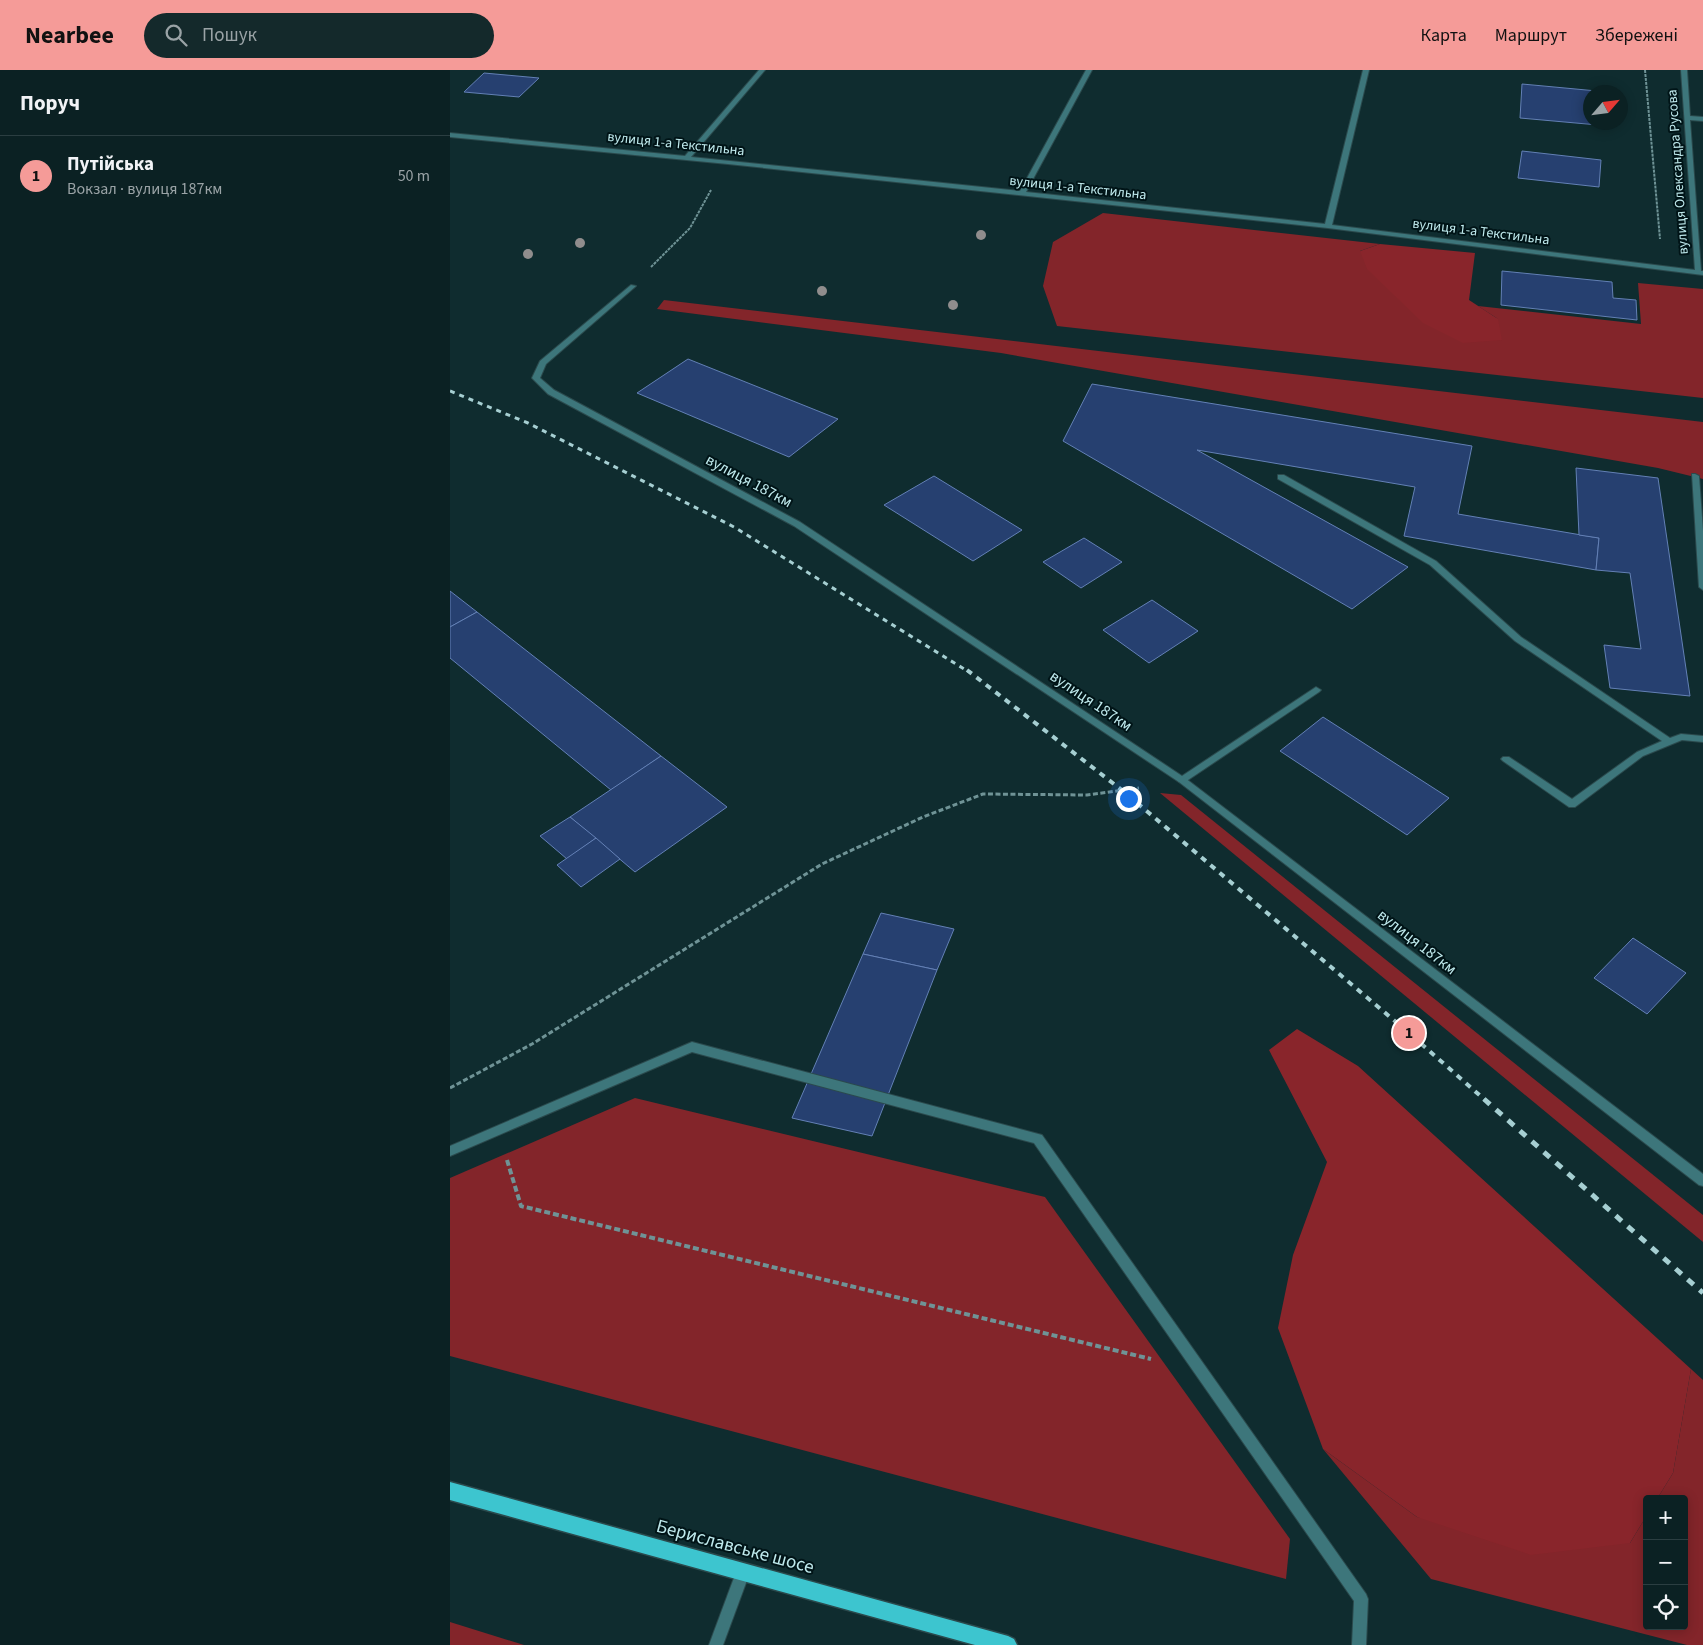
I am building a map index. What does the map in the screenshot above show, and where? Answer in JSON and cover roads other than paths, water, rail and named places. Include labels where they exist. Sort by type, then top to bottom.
[{"type":"main road","name":"Бериславське шосе","points":[[450,1491],[1008,1645]]},
{"type":"street","points":[[687,157],[762,70]]},
{"type":"street","points":[[1022,194],[1089,70]]},
{"type":"street","points":[[1328,226],[1366,70]]},
{"type":"street","name":"вулиця Олександра Русова","points":[[1684,70],[1696,245],[1701,272]]},
{"type":"street","points":[[1687,118],[1703,119]]},
{"type":"street","name":"вулиця 1-а Текстильна","points":[[450,135],[687,157],[1328,226],[1701,272]]},
{"type":"street","name":"вулиця 187км","points":[[633,286],[543,363],[536,378],[542,385],[551,392],[797,524],[1182,780],[1703,1181]]},
{"type":"street","points":[[1695,476],[1703,587]]},
{"type":"street","points":[[1281,477],[1433,563],[1518,639],[1670,742]]},
{"type":"street","points":[[1182,780],[1316,690]]},
{"type":"street","points":[[1506,759],[1572,804],[1640,754],[1681,737],[1703,739]]},
{"type":"street","points":[[450,1151],[692,1047],[1038,1139],[1361,1599],[1359,1645]]},
{"type":"street","points":[[716,1645],[743,1572]]},
{"type":"railway","points":[[450,391],[528,423],[734,527],[969,672]]},
{"type":"railway","points":[[967,670],[1123,791],[1409,1033],[1485,1100]]},
{"type":"railway","points":[[1484,1099],[1703,1293]]},
{"type":"place","name":"Путійська","points":[[1409,1033]]}]
